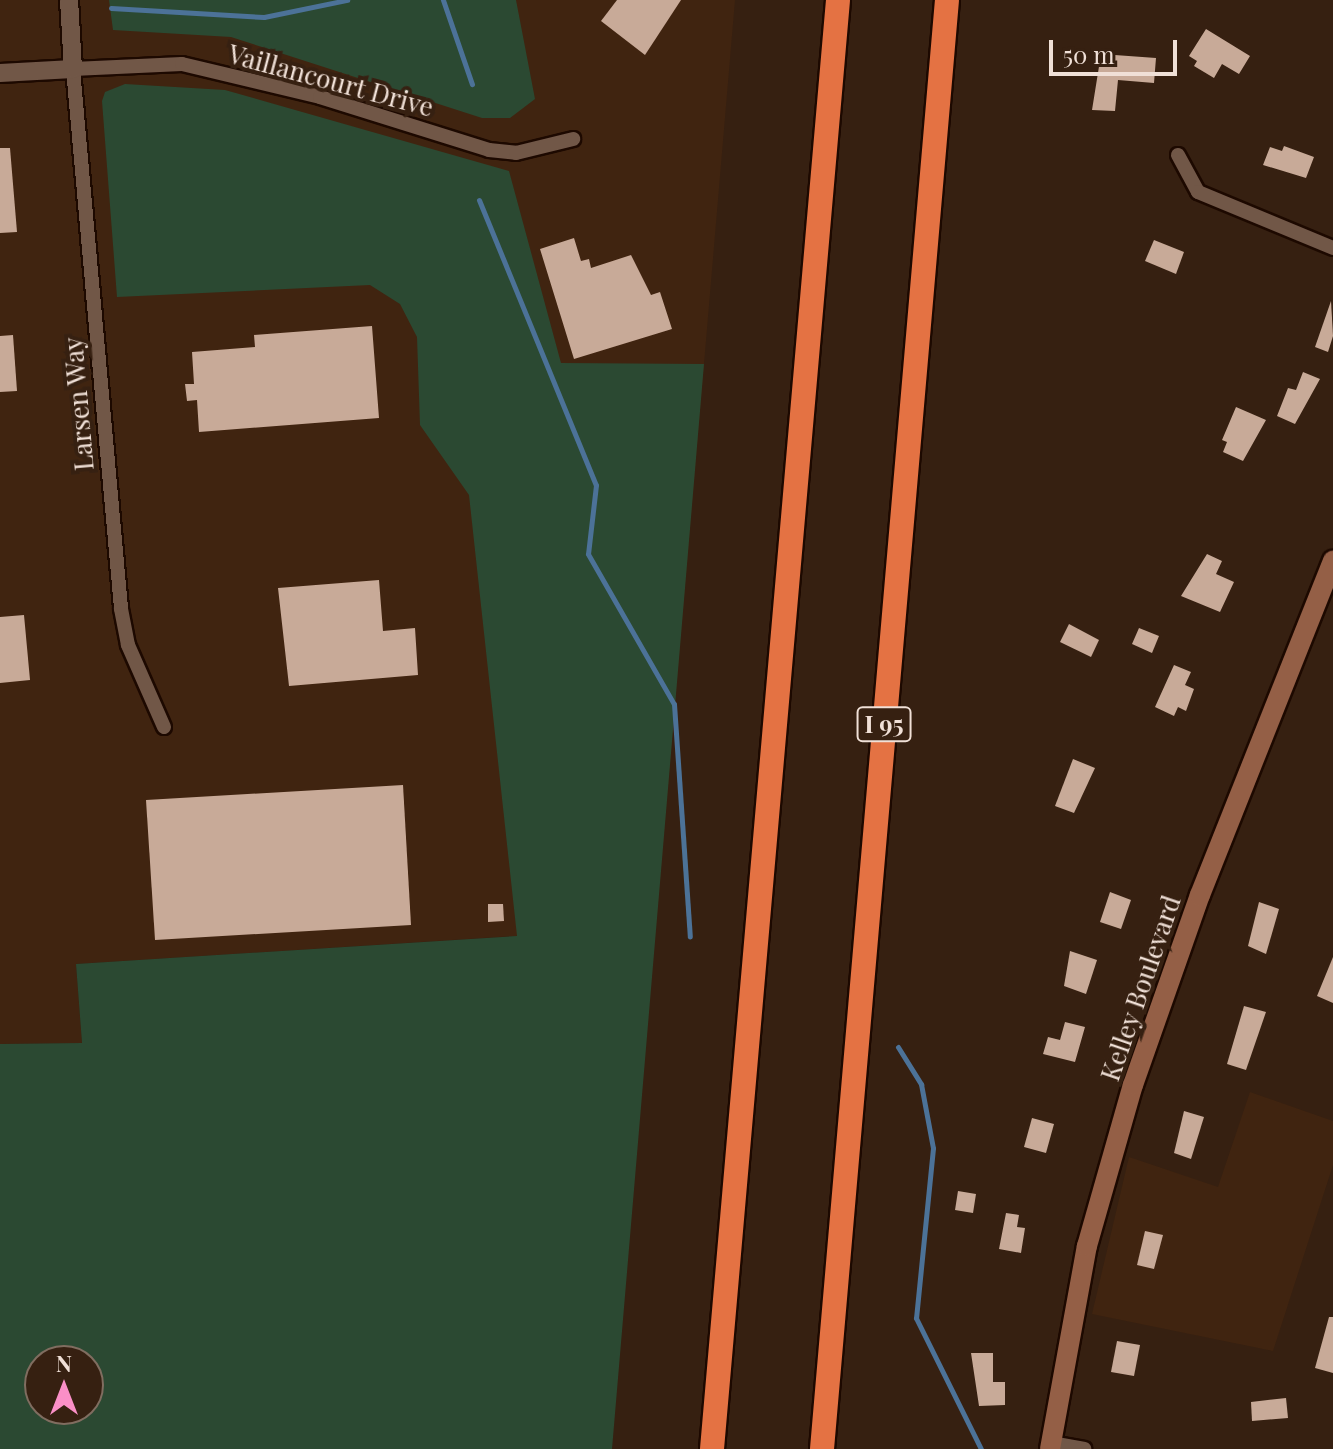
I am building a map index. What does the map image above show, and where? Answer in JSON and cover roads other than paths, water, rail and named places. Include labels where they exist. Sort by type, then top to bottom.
[{"type":"highway","points":[[712,1449],[838,0]]},
{"type":"highway","name":"I 95","points":[[822,1449],[947,0]]},
{"type":"main road","name":"Kelley Boulevard","points":[[1051,1446],[1087,1246],[1133,1085],[1200,895],[1333,560]]},
{"type":"street","points":[[0,73],[73,69],[69,0]]},
{"type":"street","name":"Vaillancourt Drive","points":[[73,69],[182,64],[320,97],[489,150],[516,153],[573,139]]},
{"type":"street","name":"Larsen Way","points":[[73,69],[121,608],[128,645],[164,727]]},
{"type":"street","points":[[1178,155],[1198,192],[1333,248]]},
{"type":"street","points":[[1051,1446],[1084,1449]]},
{"type":"waterway","points":[[111,8],[264,17],[347,0]]},
{"type":"waterway","points":[[443,0],[472,84]]},
{"type":"waterway","points":[[479,200],[596,485],[588,554],[674,704],[690,936]]},
{"type":"waterway","points":[[898,1047],[921,1084],[933,1148],[916,1318],[981,1449]]}]
